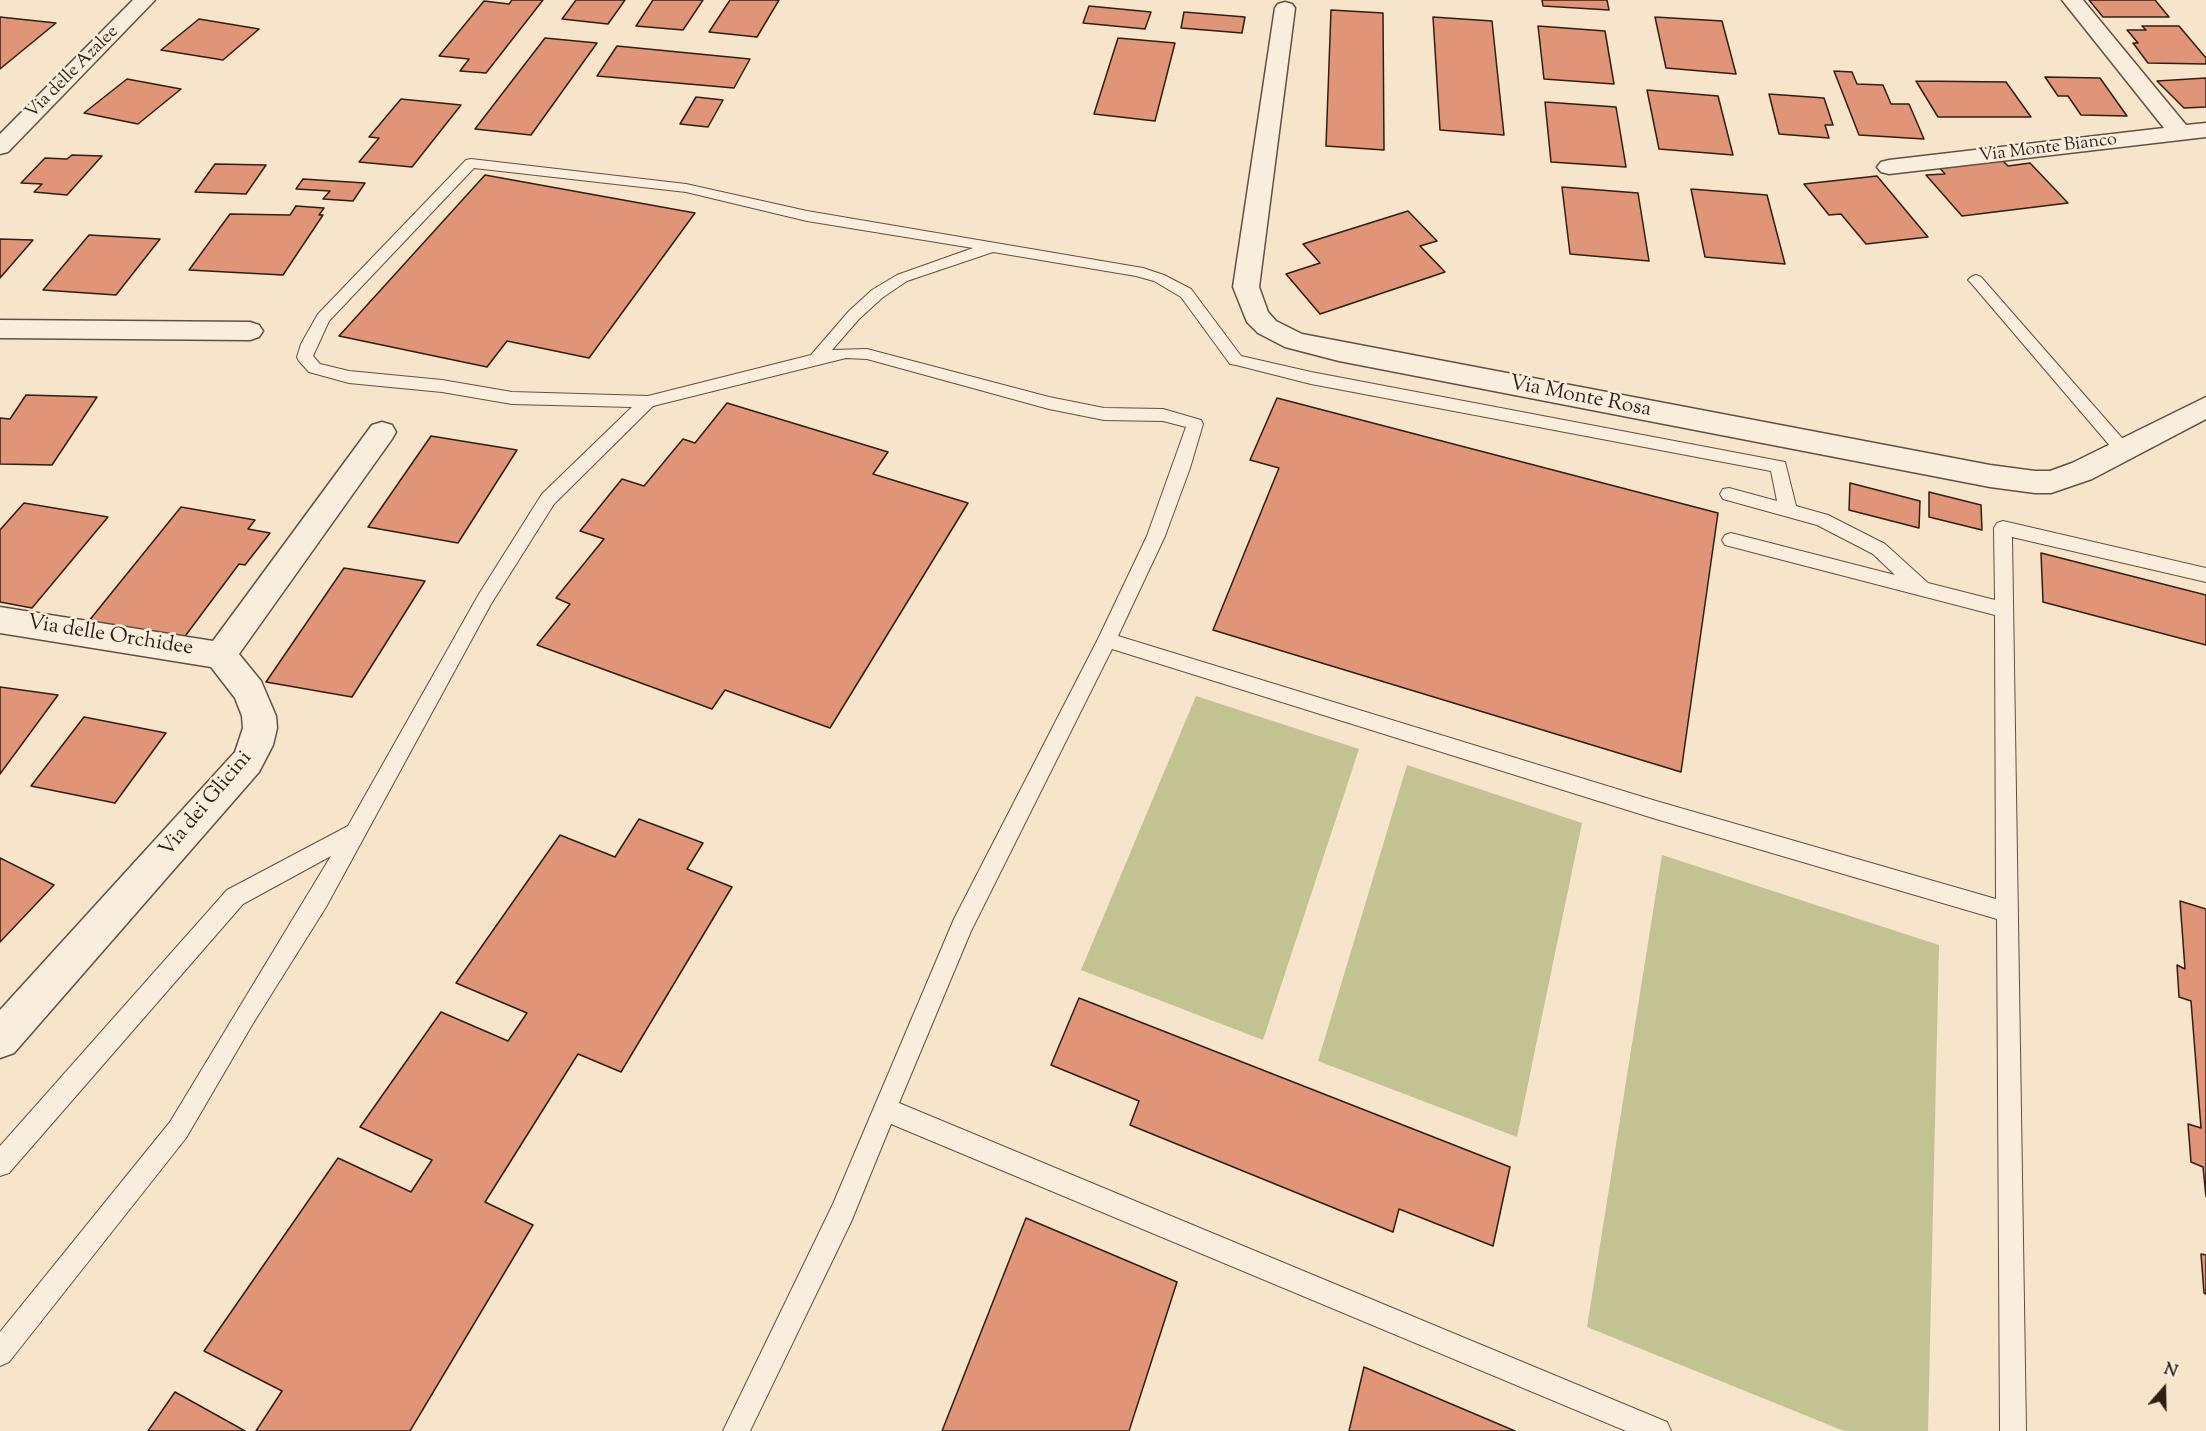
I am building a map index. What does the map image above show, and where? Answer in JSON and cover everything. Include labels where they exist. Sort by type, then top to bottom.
[{"type":"street","name":"Via delle Azalee","points":[[0,147],[145,0]]},
{"type":"street","points":[[2072,0],[2180,133]]},
{"type":"street","name":"Via Monte Rosa","points":[[1285,8],[1246,287],[1256,316],[1280,335],[1339,352],[1990,476],[2051,482],[2082,471],[2206,407]]},
{"type":"street","name":"Via Monte Bianco","points":[[1889,167],[2206,130]]},
{"type":"street","points":[[0,329],[250,331]]},
{"type":"street","points":[[220,655],[382,432]]},
{"type":"street","name":"Via delle Orchidee","points":[[0,620],[220,655]]},
{"type":"street","name":"Via dei Glicini","points":[[0,1039],[247,762],[256,745],[260,728],[259,716],[249,691],[220,655]]},
{"type":"lane","points":[[736,1431],[842,1213],[962,926],[1107,640],[1156,536],[1182,468],[1195,424],[1163,415],[1104,414],[1049,403],[867,354],[846,353],[816,359],[648,402],[512,398],[442,386],[349,377],[315,368],[305,357],[309,344],[323,318],[471,163],[686,188],[807,216],[1120,267],[1159,278],[1186,293],[1236,360],[1311,378],[1779,466],[1788,511]]},
{"type":"lane","points":[[816,359],[854,315],[877,294],[902,278],[992,247]]},
{"type":"lane","points":[[1976,280],[2123,450]]},
{"type":"lane","points":[[0,1353],[178,1130],[244,1017],[318,900],[485,599],[548,499],[648,402]]},
{"type":"lane","points":[[1729,494],[1822,520],[1879,549],[1923,589]]},
{"type":"lane","points":[[2013,1431],[2003,528],[2206,575]]},
{"type":"lane","points":[[1731,540],[2004,610]]},
{"type":"lane","points":[[1107,640],[1239,683],[1481,754],[1656,810],[2008,912]]},
{"type":"lane","points":[[0,1164],[235,897],[356,832]]},
{"type":"lane","points":[[885,1109],[940,1134],[1658,1431]]},
{"type":"shaded area","points":[[1196,696],[1359,749],[1263,1040],[1081,970]]},
{"type":"shaded area","points":[[1407,765],[1582,823],[1517,1137],[1318,1061]]},
{"type":"shaded area","points":[[1662,855],[1939,945],[1928,1431],[1844,1431],[1587,1327]]},
{"type":"building","points":[[512,0],[543,0],[486,73],[460,71],[469,59],[439,56],[484,1],[509,4]]},
{"type":"building","points":[[576,0],[625,0],[608,24],[562,19]]},
{"type":"building","points":[[653,0],[703,0],[683,30],[636,26]]},
{"type":"building","points":[[730,0],[779,0],[757,37],[709,32]]},
{"type":"building","points":[[1542,0],[1607,0],[1609,10],[1543,6]]},
{"type":"building","points":[[2089,0],[2155,0],[2169,17],[2103,17]]},
{"type":"building","points":[[1089,6],[1151,12],[1145,29],[1083,23]]},
{"type":"building","points":[[1331,10],[1383,13],[1384,150],[1326,146]]},
{"type":"building","points":[[1184,12],[1245,17],[1242,33],[1181,28]]},
{"type":"building","points":[[0,17],[56,23],[0,69]]},
{"type":"building","points":[[1433,17],[1492,21],[1504,135],[1440,130]]},
{"type":"building","points":[[1655,17],[1722,21],[1736,74],[1666,68]]},
{"type":"building","points":[[199,19],[259,29],[223,60],[161,50]]},
{"type":"building","points":[[1538,26],[1605,31],[1614,84],[1544,79]]},
{"type":"building","points":[[2142,26],[2179,26],[2206,58],[2206,64],[2148,63],[2133,43],[2138,43],[2127,30],[2146,30]]},
{"type":"building","points":[[545,38],[597,43],[531,135],[475,129]]},
{"type":"building","points":[[1118,38],[1175,43],[1155,121],[1094,114]]},
{"type":"building","points":[[617,46],[750,59],[734,88],[597,76]]},
{"type":"building","points":[[1834,71],[1852,72],[1857,84],[1883,85],[1891,104],[1909,104],[1924,139],[1859,135]]},
{"type":"building","points":[[2045,77],[2100,78],[2127,116],[2081,115],[2068,96],[2058,96]]},
{"type":"building","points":[[2206,78],[2206,107],[2184,108],[2157,81]]},
{"type":"building","points":[[127,79],[181,89],[138,124],[84,113]]},
{"type":"building","points":[[1916,81],[2006,82],[2031,117],[1938,117]]},
{"type":"building","points":[[1647,90],[1718,96],[1733,155],[1659,149]]},
{"type":"building","points":[[1769,94],[1824,98],[1833,125],[1825,125],[1829,138],[1779,134]]},
{"type":"building","points":[[696,97],[723,100],[708,127],[680,124]]},
{"type":"building","points":[[401,99],[461,105],[412,167],[359,162],[379,138],[369,137]]},
{"type":"building","points":[[1545,102],[1616,107],[1626,167],[1551,162]]},
{"type":"building","points":[[72,155],[102,156],[67,195],[34,192],[42,184],[21,183],[45,158],[67,159]]},
{"type":"building","points":[[2001,159],[2008,166],[2030,163],[2068,203],[1962,216],[1926,175],[1945,174],[1938,166]]},
{"type":"building","points":[[215,164],[266,165],[246,194],[195,192]]},
{"type":"building","points":[[485,175],[695,213],[589,358],[507,341],[487,367],[339,336]]},
{"type":"building","points":[[1877,176],[1928,237],[1866,244],[1841,214],[1829,215],[1804,184]]},
{"type":"building","points":[[303,179],[365,183],[353,201],[323,199],[330,191],[296,189]]},
{"type":"building","points":[[1562,187],[1638,193],[1649,261],[1570,254]]},
{"type":"building","points":[[1691,189],[1767,195],[1785,264],[1705,257]]},
{"type":"building","points":[[296,206],[324,208],[319,215],[323,215],[283,275],[189,270],[230,214],[290,215]]},
{"type":"building","points":[[1408,211],[1437,241],[1420,246],[1445,272],[1320,314],[1286,274],[1320,263],[1303,244]]},
{"type":"building","points":[[89,235],[160,239],[116,295],[43,290]]},
{"type":"building","points":[[0,239],[33,240],[0,278]]},
{"type":"building","points":[[26,395],[97,397],[52,465],[0,464],[0,418],[10,419]]},
{"type":"building","points":[[1277,398],[1718,513],[1681,772],[1213,630],[1279,468],[1250,460]]},
{"type":"building","points":[[727,403],[888,452],[873,474],[968,503],[830,728],[725,690],[712,709],[537,645],[570,604],[556,598],[604,539],[580,531],[622,479],[644,486],[683,439],[695,443]]},
{"type":"building","points":[[431,436],[517,450],[458,543],[368,527]]},
{"type":"building","points":[[1850,483],[1920,501],[1919,528],[1849,510]]},
{"type":"building","points":[[1929,492],[1981,505],[1982,530],[1929,517]]},
{"type":"building","points":[[24,503],[108,517],[32,608],[0,602],[0,530]]},
{"type":"building","points":[[181,507],[255,520],[248,529],[270,533],[245,565],[239,564],[183,639],[88,622]]},
{"type":"building","points":[[2041,553],[2206,595],[2206,645],[2043,602]]},
{"type":"building","points":[[344,568],[425,581],[352,697],[266,682]]},
{"type":"building","points":[[0,687],[58,695],[0,774]]},
{"type":"building","points":[[84,717],[166,733],[115,803],[31,786]]},
{"type":"building","points":[[639,819],[703,843],[687,869],[732,887],[621,1072],[578,1054],[485,1202],[533,1225],[410,1431],[256,1431],[282,1391],[204,1351],[338,1158],[411,1192],[432,1160],[360,1127],[441,1012],[508,1041],[527,1013],[456,983],[560,835],[615,857]]},
{"type":"building","points":[[0,858],[54,885],[0,942]]},
{"type":"building","points":[[2180,901],[2206,909],[2206,1197],[2203,1167],[2191,1162],[2188,1124],[2201,1128],[2191,1001],[2179,997],[2177,965],[2185,969]]},
{"type":"building","points":[[1079,998],[1510,1167],[1493,1246],[1399,1209],[1393,1232],[1130,1125],[1139,1101],[1051,1065]]},
{"type":"building","points":[[1026,1218],[1177,1282],[1129,1431],[942,1431]]},
{"type":"building","points":[[2201,1254],[2206,1255],[2206,1294],[2204,1293]]},
{"type":"building","points":[[1364,1367],[1515,1431],[1349,1431]]},
{"type":"building","points":[[175,1392],[245,1431],[148,1431]]}]
